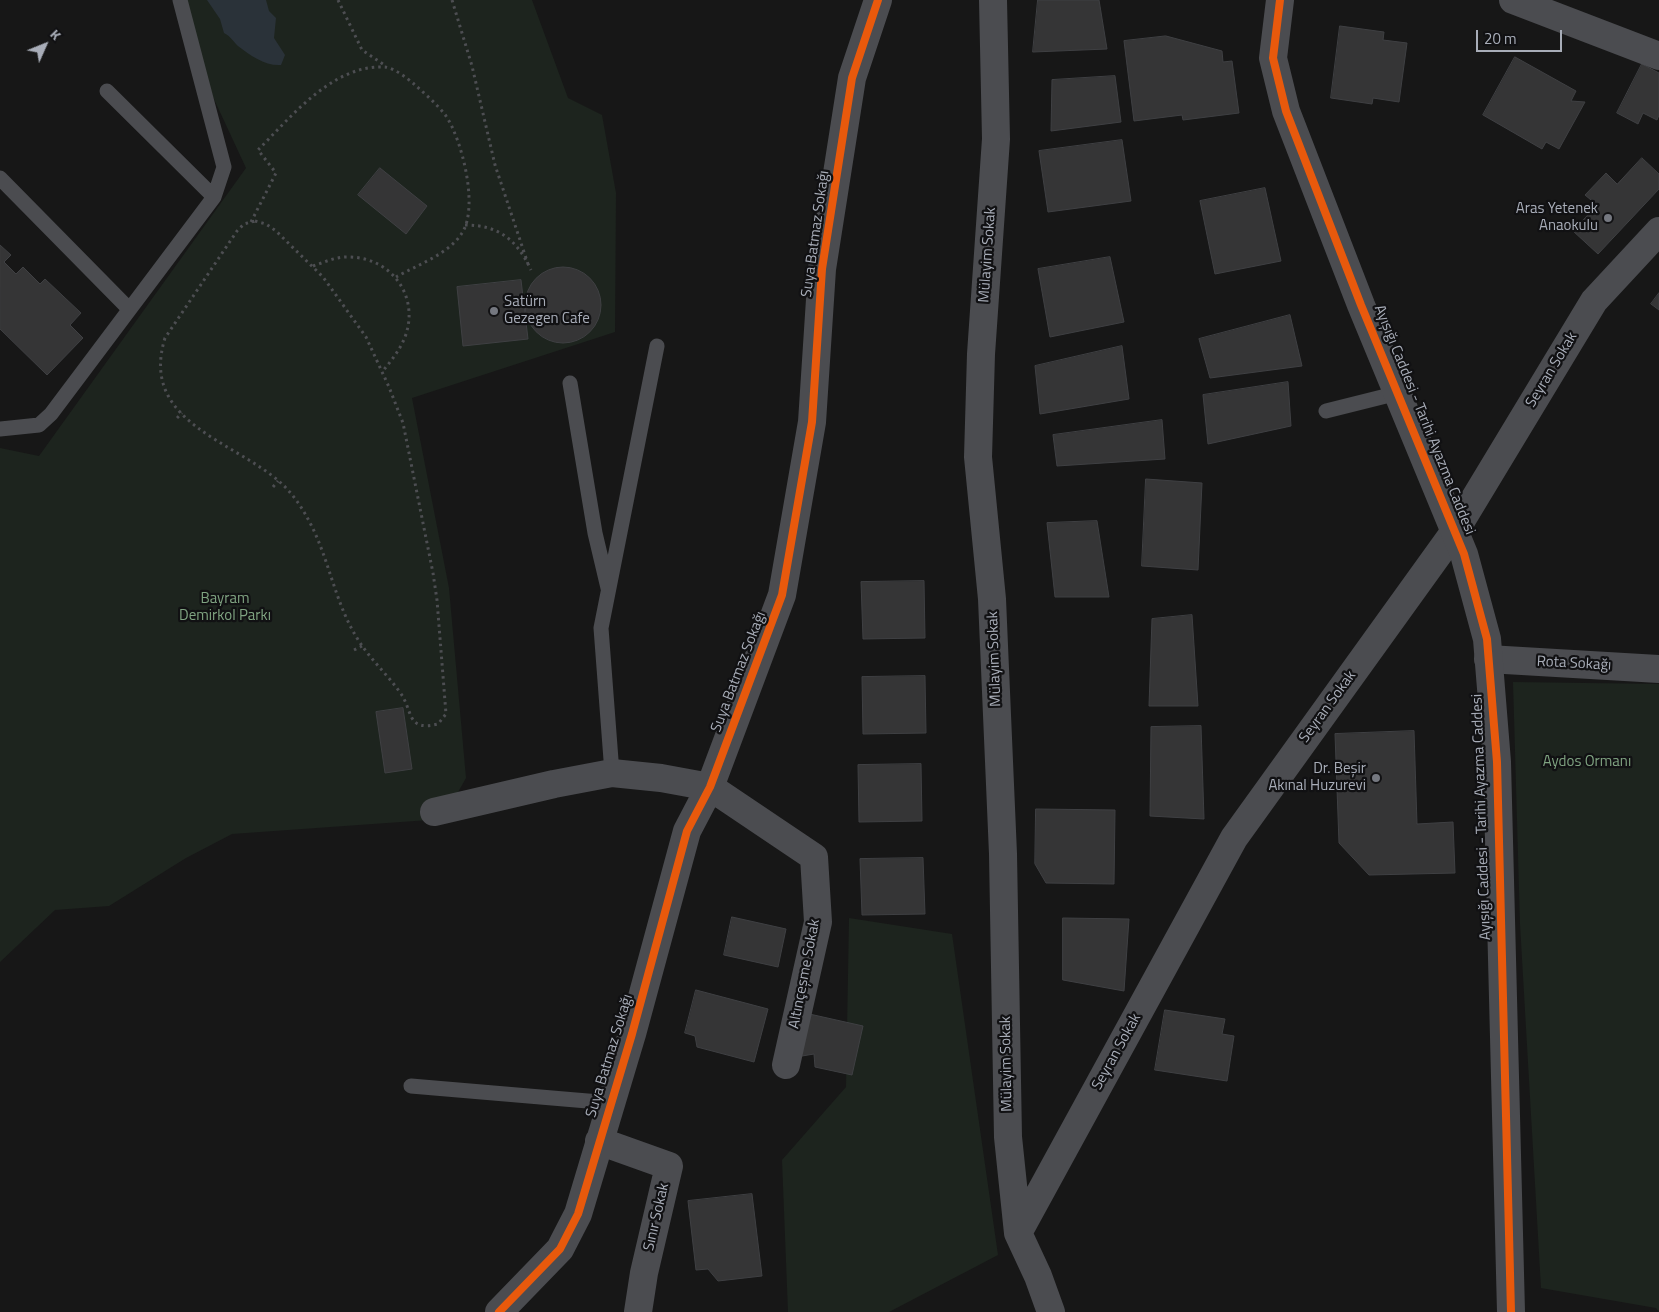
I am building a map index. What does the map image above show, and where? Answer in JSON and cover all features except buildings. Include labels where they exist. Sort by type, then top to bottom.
[{"type":"street","name":"Suya Batmaz Sokağı","points":[[499,1312],[560,1249],[578,1214],[632,1034],[687,831],[710,787],[782,596],[812,422],[822,268],[852,78],[878,0]]},
{"type":"street","name":"Mülayim Sokak","points":[[993,0],[996,139],[981,354],[978,457],[992,599],[1003,854],[1008,1137],[1018,1233],[1038,1276],[1051,1312]]},
{"type":"street","name":"Ayışığı Caddesi - Tarihi Ayazma Caddesi","points":[[1280,0],[1273,58],[1286,111],[1361,304],[1464,554],[1484,630],[1497,762],[1511,1312]]},
{"type":"street","points":[[1512,0],[1659,56]]},
{"type":"street","name":"Seyran Sokak","points":[[1018,1233],[1234,838],[1455,531],[1594,301],[1659,231]]},
{"type":"street","name":"Rota Sokağı","points":[[1488,659],[1659,669]]},
{"type":"street","points":[[434,812],[554,784],[612,773],[661,778],[710,787]]},
{"type":"street","name":"Altınçeşme Sokak","points":[[710,787],[814,857],[818,922],[786,1065]]},
{"type":"street","name":"Sınır Sokak","points":[[599,1140],[669,1166],[644,1274],[638,1312]]},
{"type":"street","points":[[1031,1312],[1038,1276]]},
{"type":"lane","points":[[0,429],[39,425],[51,414],[214,197],[224,167],[180,0]]},
{"type":"lane","points":[[107,91],[214,197]]},
{"type":"lane","points":[[0,178],[129,309]]},
{"type":"lane","points":[[612,773],[601,628],[657,346]]},
{"type":"lane","points":[[570,383],[595,533],[609,593]]},
{"type":"lane","points":[[1326,412],[1398,393]]},
{"type":"lane","points":[[411,1086],[610,1103]]},
{"type":"path","points":[[338,0],[362,50],[386,67],[407,78],[432,100],[446,116],[458,141],[467,180],[469,212],[465,226],[455,242],[396,277]]},
{"type":"path","points":[[452,0],[472,66],[496,165],[528,264]]},
{"type":"path","points":[[252,222],[276,173],[258,150],[303,105],[336,80],[362,69],[386,67]]},
{"type":"path","points":[[252,222],[266,224],[313,266],[366,337],[403,423],[434,582],[446,714],[438,724],[417,725],[411,720],[405,699],[362,646],[343,609],[315,532],[303,510],[278,481],[226,448],[182,413],[168,398],[163,384],[160,352],[165,338],[237,230],[244,224],[252,222]]},
{"type":"path","points":[[465,226],[481,225],[500,232],[514,244],[531,270]]},
{"type":"path","points":[[313,266],[336,258],[350,257],[381,264],[396,277],[405,292],[409,305],[408,322],[405,337],[396,355],[382,372]]},
{"type":"path","points":[[177,418],[182,413]]},
{"type":"path","points":[[273,487],[278,481]]},
{"type":"path","points":[[354,650],[362,646]]},
{"type":"green space","name":"Bayram Demirkol Parkı","points":[[182,0],[532,0],[568,98],[602,115],[616,193],[615,332],[412,398],[449,588],[466,778],[457,794],[429,820],[232,834],[186,858],[109,906],[55,910],[0,962],[0,448],[39,456],[246,168],[213,97]]},
{"type":"green space","name":"Aydos Ormanı","points":[[1513,682],[1659,684],[1659,1312],[1656,1308],[1541,1288],[1520,924]]},
{"type":"green space","points":[[849,918],[952,934],[998,1255],[889,1312],[788,1312],[782,1160],[846,1087]]},
{"type":"shaded area","points":[[207,0],[266,0],[269,11],[276,18],[274,38],[285,55],[281,65],[264,62],[253,57],[238,46],[224,33],[220,19]]},
{"type":"cycle path","points":[[499,1312],[560,1249],[578,1214],[632,1034],[687,831],[710,787],[782,595],[812,422],[822,269],[852,78],[878,0]]},
{"type":"cycle path","points":[[1280,0],[1273,58],[1286,111],[1361,305],[1464,554],[1487,639],[1497,762],[1511,1312]]},
{"type":"place","name":"Aras Yetenek Anaokulu","points":[[1608,218]]},
{"type":"place","name":"Satürn Gezegen Cafe","points":[[494,311]]},
{"type":"place","name":"Dr. Beşir Akınal Huzurevi","points":[[1376,778]]}]
